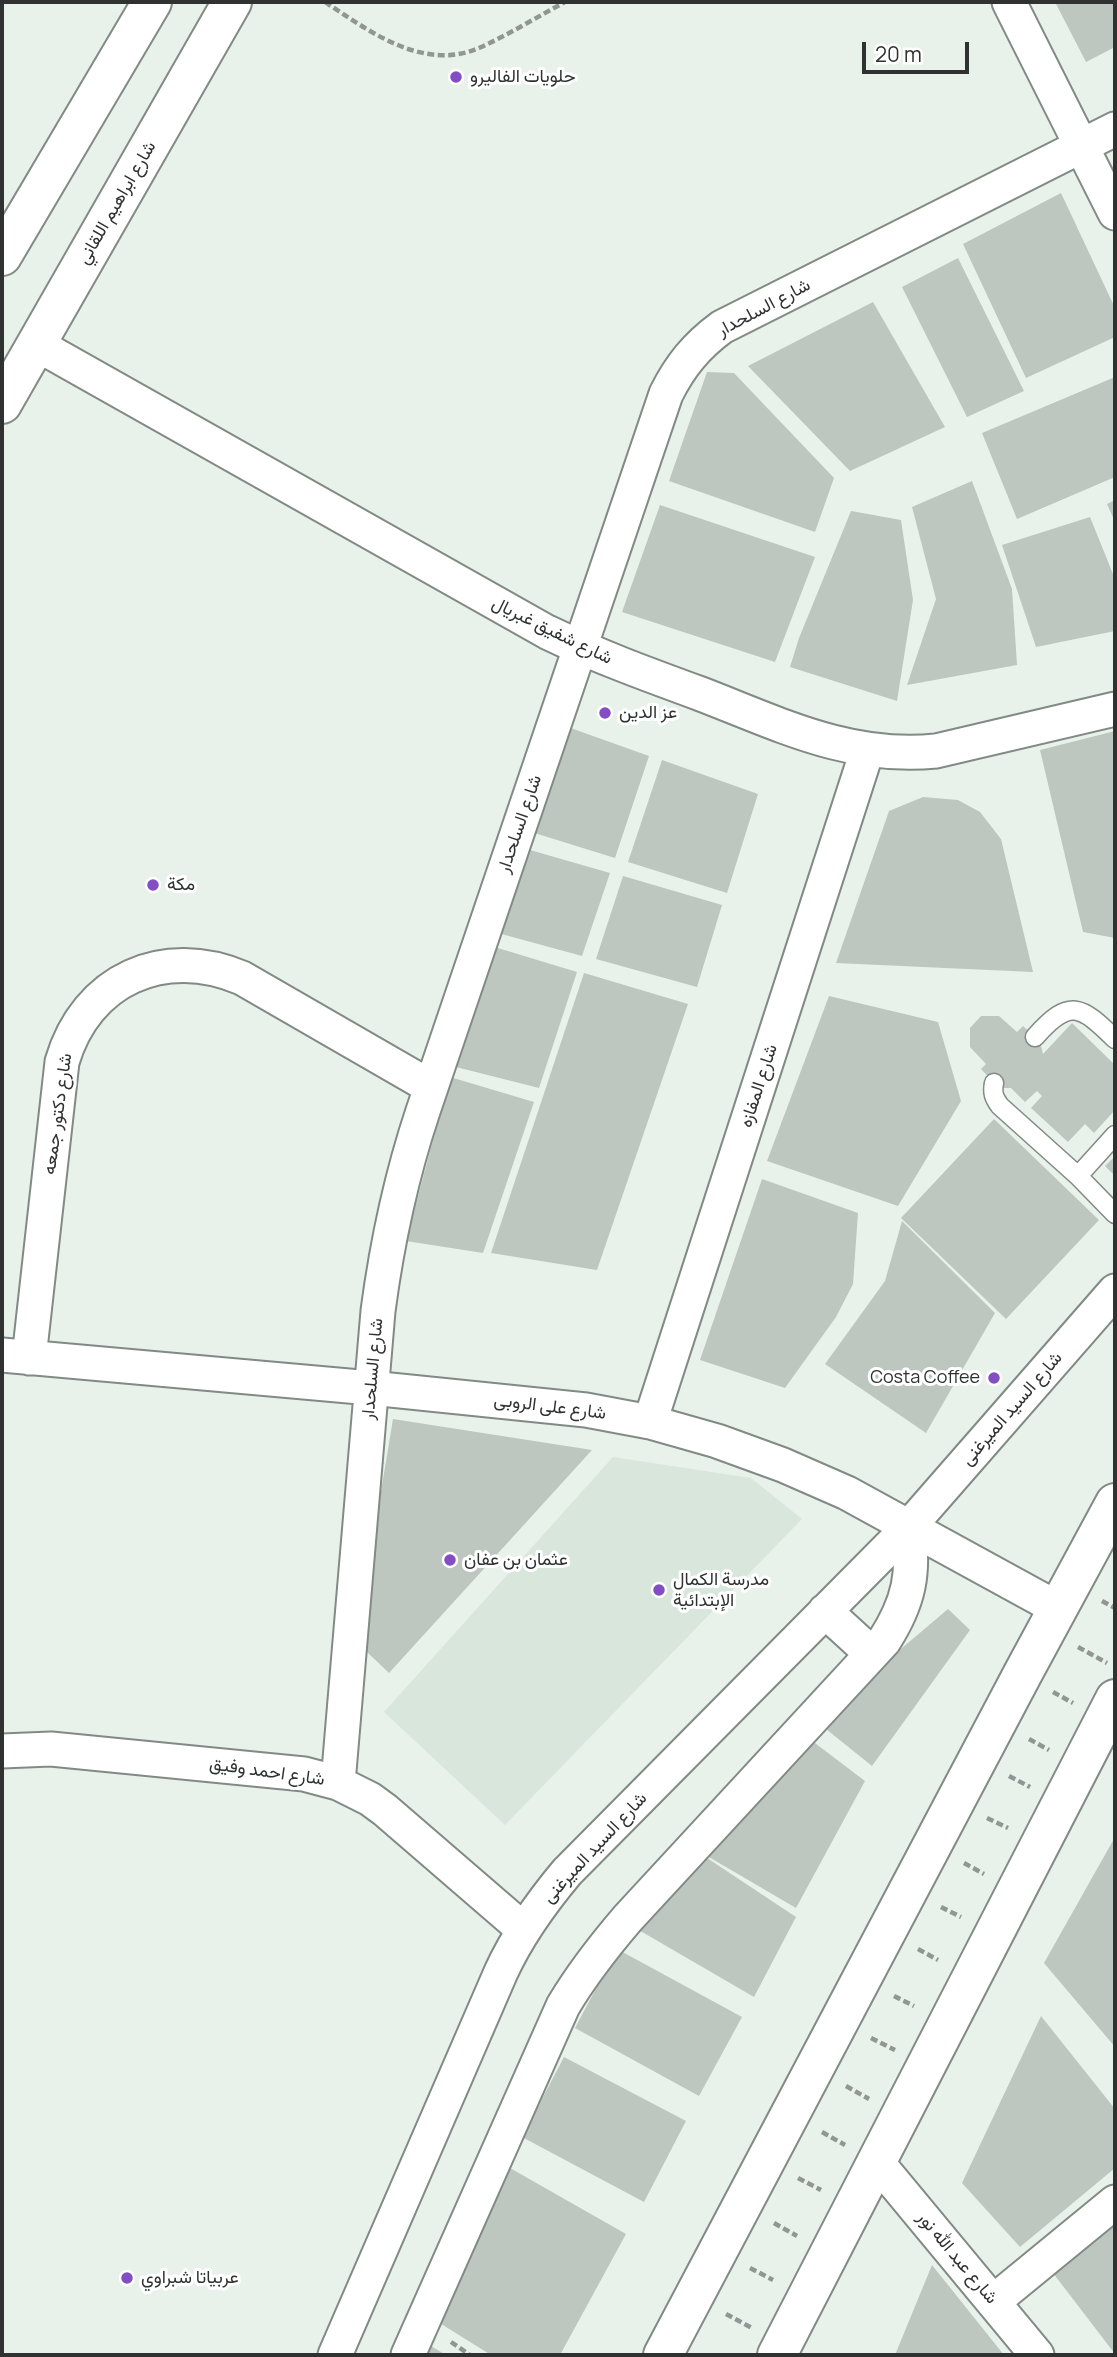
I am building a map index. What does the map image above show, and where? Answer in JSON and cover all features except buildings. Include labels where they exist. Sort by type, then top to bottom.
[{"type":"main road","points":[[2,256],[152,2]]},
{"type":"main road","name":"شارع ابراهيم اللقاني","points":[[2,404],[232,2]]},
{"type":"main road","points":[[663,2355],[1115,1503]]},
{"type":"main road","points":[[780,2350],[1016,1891],[1102,1734]]},
{"type":"street","points":[[1009,2],[1115,212]]},
{"type":"street","name":"شارع السلحدار","points":[[338,1783],[377,1311],[389,1235],[401,1185],[431,1087],[666,394],[676,374],[704,340],[722,327],[1115,129]]},
{"type":"street","name":"شارع شفيق غبريال","points":[[36,344],[516,616],[580,647],[817,739],[867,751],[902,754],[936,751],[1115,709]]},
{"type":"street","name":"شارع المفازه","points":[[650,1422],[867,751]]},
{"type":"street","name":"شارع دكتور جمعه","points":[[15,1356],[62,1062],[70,1039],[82,1018],[105,993],[118,984],[147,971],[179,965],[227,971],[431,1087]]},
{"type":"street","name":"شارع السيد الميرغنى","points":[[335,2355],[501,1972],[524,1930],[567,1872],[908,1528],[1115,1291]]},
{"type":"street","name":"شارع على الروبى","points":[[15,1356],[586,1410],[650,1422],[718,1441],[847,1493],[1057,1608]]},
{"type":"street","points":[[408,2355],[564,2006],[587,1969],[628,1918],[890,1632],[905,1602],[911,1577],[912,1552],[908,1528]]},
{"type":"street","points":[[825,1611],[872,1654]]},
{"type":"street","name":"شارع احمد وفيق","points":[[2,1751],[65,1750],[287,1772],[338,1783],[386,1810],[524,1930]]},
{"type":"street","name":"شارع عبد الله نور","points":[[877,2162],[1037,2355]]},
{"type":"street","points":[[993,2302],[1115,2202]]},
{"type":"lane","points":[[1035,1037],[1058,1014],[1077,1010],[1091,1016],[1115,1039]]},
{"type":"lane","points":[[994,1083],[995,1100],[1000,1106],[1078,1176],[1115,1214]]},
{"type":"lane","points":[[1078,1176],[1115,1135]]},
{"type":"path","points":[[325,2],[383,39],[420,52],[444,56],[478,48],[565,2]]},
{"type":"path","points":[[1022,1675],[1102,1734]]},
{"type":"path","points":[[997,1723],[1102,1734]]},
{"type":"path","points":[[978,1759],[1062,1804]]},
{"type":"path","points":[[956,1801],[1040,1846]]},
{"type":"path","points":[[932,1846],[1016,1891]]},
{"type":"path","points":[[909,1890],[994,1935]]},
{"type":"path","points":[[887,1933],[971,1978]]},
{"type":"path","points":[[862,1979],[948,2024]]},
{"type":"path","points":[[840,2021],[926,2067]]},
{"type":"path","points":[[814,2070],[900,2115]]},
{"type":"path","points":[[790,2115],[877,2162]]},
{"type":"path","points":[[766,2161],[853,2207]]},
{"type":"path","points":[[742,2207],[830,2253]]},
{"type":"path","points":[[719,2251],[807,2298]]},
{"type":"path","points":[[694,2297],[780,2350]]},
{"type":"shaded area","points":[[613,1457],[751,1478],[802,1519],[505,1825],[384,1712]]},
{"type":"place","name":"حلويات الفاليرو","points":[[456,77]]},
{"type":"place","name":"عز الدين","points":[[605,713]]},
{"type":"place","name":"مكة","points":[[153,885]]},
{"type":"place","name":"Costa Coffee","points":[[994,1378]]},
{"type":"place","name":"عثمان بن عفان","points":[[450,1560]]},
{"type":"place","name":"مدرسة الكمال الإبتدائية","points":[[659,1590]]},
{"type":"place","name":"عربياتا شبراوي","points":[[127,2278]]}]
